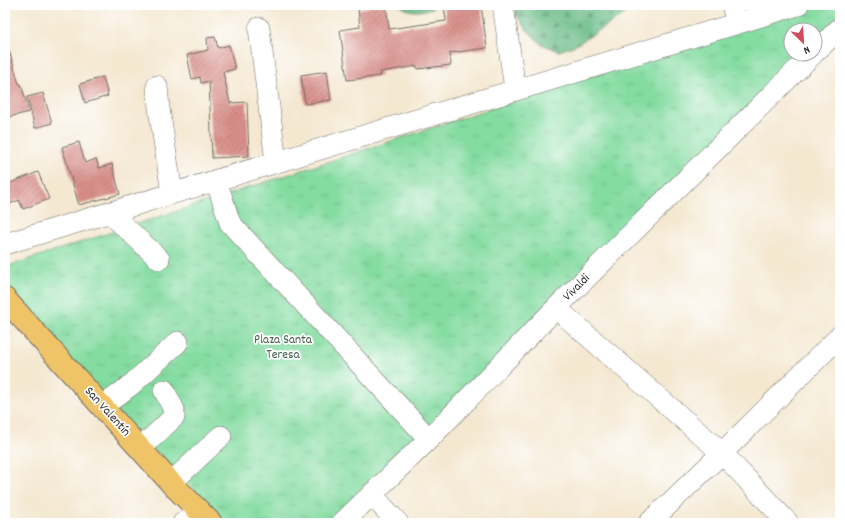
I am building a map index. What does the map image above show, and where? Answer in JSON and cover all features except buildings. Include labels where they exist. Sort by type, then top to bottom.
[{"type":"main road","name":"San Valentín","points":[[5,299],[171,483],[198,520]]},
{"type":"street","points":[[503,5],[515,89]]},
{"type":"street","points":[[5,244],[515,89],[734,14],[798,5]]},
{"type":"street","points":[[259,28],[276,162]]},
{"type":"street","name":"Vivaldi","points":[[823,44],[840,28]]},
{"type":"street","name":"Vivaldi","points":[[342,523],[372,495],[556,308],[805,62]]},
{"type":"street","points":[[157,86],[172,193]]},
{"type":"street","points":[[216,180],[230,223],[429,438]]},
{"type":"street","points":[[109,212],[160,259]]},
{"type":"street","points":[[556,308],[722,453],[788,523]]},
{"type":"street","points":[[649,523],[840,336]]},
{"type":"street","points":[[102,407],[131,385],[178,342]]},
{"type":"street","points":[[140,449],[174,417],[174,410],[164,390]]},
{"type":"street","points":[[171,483],[221,436]]},
{"type":"street","points":[[372,495],[398,523]]},
{"type":"green space","points":[[400,5],[434,5],[433,8],[412,11]]},
{"type":"green space","points":[[516,5],[625,5],[625,14],[576,45],[559,51],[541,44],[527,30],[516,14]]},
{"type":"green space","name":"Plaza Santa Teresa","points":[[809,5],[840,5],[840,14],[823,32],[823,22],[783,22],[783,62],[793,62],[337,523],[227,523],[5,298],[5,267]]}]
